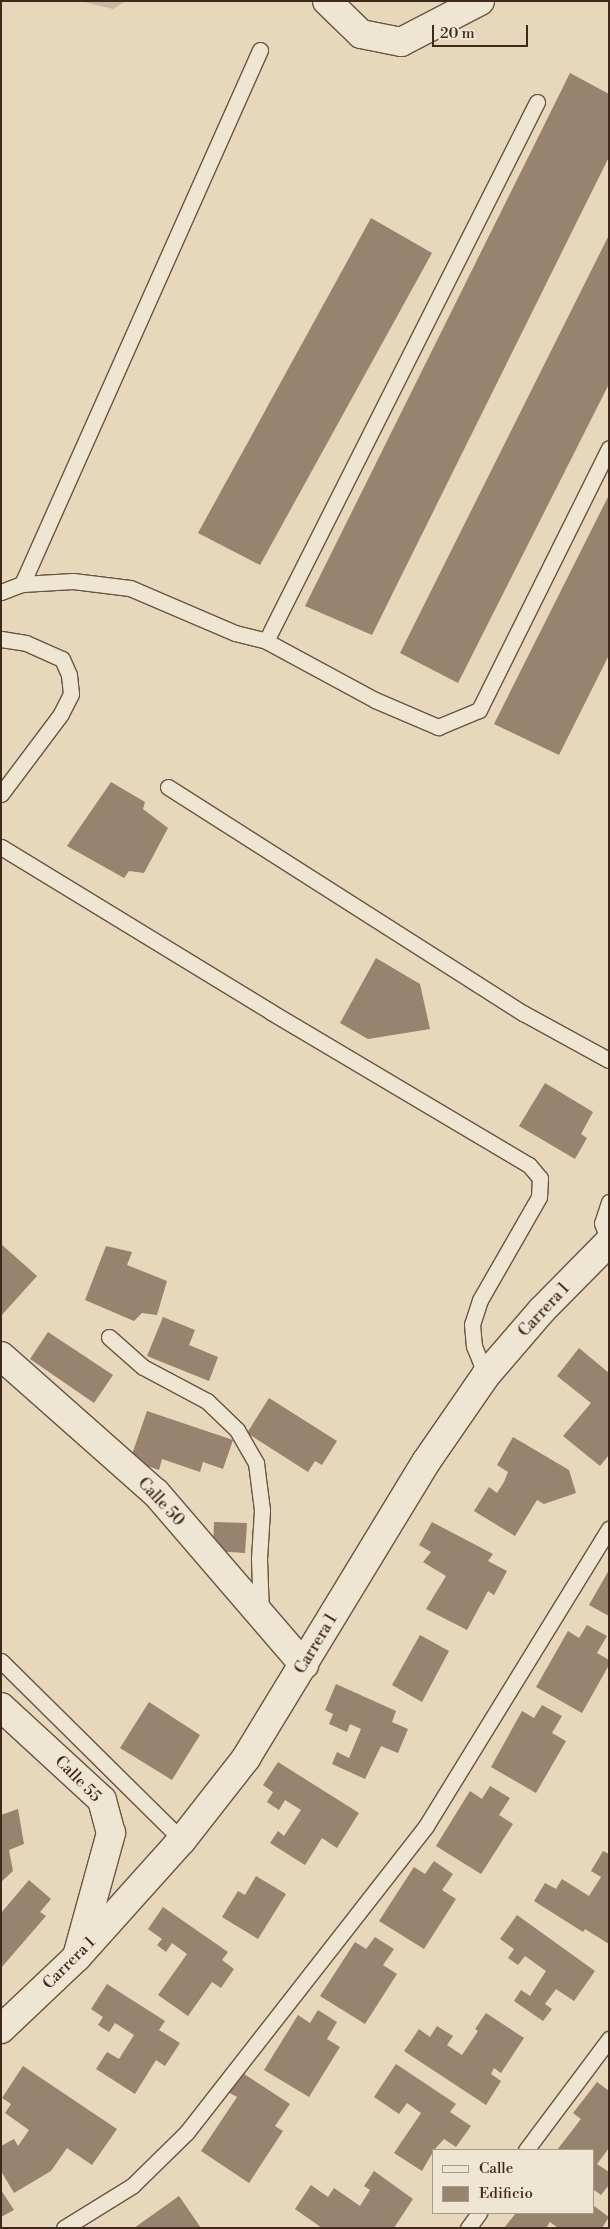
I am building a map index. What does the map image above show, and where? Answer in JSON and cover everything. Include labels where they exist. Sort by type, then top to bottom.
[{"type":"street","points":[[327,1],[361,34],[401,42],[480,1]]},
{"type":"street","name":"Carrera 1","points":[[1,2029],[77,1957],[182,1840],[246,1758],[426,1462],[486,1375],[542,1310],[609,1242]]},
{"type":"street","name":"Calle 50","points":[[1,1356],[156,1493],[304,1665]]},
{"type":"street","name":"Calle 55","points":[[1,1707],[102,1800],[111,1833],[77,1957]]},
{"type":"lane","points":[[22,584],[260,50]]},
{"type":"lane","points":[[266,641],[537,102]]},
{"type":"lane","points":[[1,592],[22,584],[74,581],[130,588],[235,633],[266,641],[375,700],[438,727],[479,710],[609,448]]},
{"type":"lane","points":[[1,639],[26,643],[62,659],[70,675],[71,694],[61,714],[1,794]]},
{"type":"lane","points":[[168,787],[506,1002],[609,1060]]},
{"type":"lane","points":[[1,847],[271,1012],[529,1165],[540,1178],[539,1197],[480,1300],[472,1324],[474,1346],[486,1375]]},
{"type":"lane","points":[[609,1202],[602,1223],[609,1242]]},
{"type":"lane","points":[[109,1337],[143,1367],[207,1401],[237,1430],[256,1463],[262,1510],[259,1559],[262,1616]]},
{"type":"lane","points":[[64,2228],[132,2186],[186,2132],[408,1850],[426,1826],[609,1529]]},
{"type":"lane","points":[[1,1661],[182,1840]]},
{"type":"lane","points":[[527,2149],[609,2039]]},
{"type":"lane","points":[[468,2228],[478,2214]]},
{"type":"shaded area","points":[[80,1],[126,1],[113,9]]},
{"type":"building","points":[[570,73],[609,94],[609,157],[372,635],[305,606]]},
{"type":"building","points":[[371,218],[432,253],[260,565],[198,533]]},
{"type":"building","points":[[609,235],[609,384],[458,683],[400,653]]},
{"type":"building","points":[[609,495],[609,655],[559,755],[494,724]]},
{"type":"building","points":[[111,782],[145,802],[143,809],[168,828],[144,873],[129,871],[124,878],[67,846]]},
{"type":"building","points":[[376,958],[420,984],[430,1029],[368,1039],[340,1023]]},
{"type":"building","points":[[545,1083],[593,1112],[581,1134],[587,1138],[575,1159],[519,1126]]},
{"type":"building","points":[[1,1244],[37,1276],[1,1316]]},
{"type":"building","points":[[106,1246],[132,1252],[127,1265],[167,1281],[157,1315],[142,1313],[134,1321],[85,1300]]},
{"type":"building","points":[[163,1317],[195,1330],[189,1345],[218,1357],[209,1381],[147,1356]]},
{"type":"building","points":[[48,1332],[113,1375],[94,1403],[30,1359]]},
{"type":"building","points":[[579,1348],[609,1373],[609,1455],[600,1466],[563,1436],[591,1403],[557,1376]]},
{"type":"building","points":[[269,1398],[337,1441],[322,1465],[315,1461],[308,1472],[247,1433]]},
{"type":"building","points":[[147,1411],[233,1440],[223,1469],[203,1462],[200,1472],[162,1459],[159,1470],[130,1460]]},
{"type":"building","points":[[513,1437],[569,1470],[576,1493],[544,1504],[537,1500],[515,1536],[474,1511],[489,1487],[497,1493],[504,1482],[508,1472],[497,1465]]},
{"type":"building","points":[[214,1522],[247,1523],[245,1553],[213,1551]]},
{"type":"building","points":[[432,1522],[493,1554],[488,1561],[507,1571],[494,1595],[488,1591],[467,1630],[426,1609],[446,1576],[423,1562],[431,1552],[419,1545]]},
{"type":"building","points":[[609,1570],[609,1616],[589,1605]]},
{"type":"building","points":[[587,1625],[607,1636],[597,1653],[609,1660],[609,1665],[582,1713],[536,1687],[568,1631],[579,1638]]},
{"type":"building","points":[[420,1635],[449,1651],[422,1702],[392,1685]]},
{"type":"building","points":[[336,1684],[396,1711],[392,1722],[408,1729],[398,1753],[381,1746],[365,1779],[332,1764],[337,1752],[349,1758],[361,1729],[350,1724],[347,1732],[329,1724],[333,1714],[325,1710]]},
{"type":"building","points":[[149,1702],[200,1735],[172,1780],[120,1748]]},
{"type":"building","points":[[542,1705],[562,1716],[552,1733],[566,1741],[536,1793],[491,1767],[522,1711],[534,1718]]},
{"type":"building","points":[[278,1762],[359,1813],[337,1848],[322,1838],[305,1865],[270,1843],[278,1831],[284,1836],[301,1810],[285,1800],[279,1810],[267,1802],[273,1792],[263,1785]]},
{"type":"building","points":[[490,1786],[510,1798],[499,1815],[513,1824],[481,1874],[436,1846],[470,1791],[482,1799]]},
{"type":"building","points":[[18,1809],[24,1844],[9,1850],[13,1871],[1,1882],[1,1815]]},
{"type":"building","points":[[603,1851],[609,1854],[609,1944],[585,1929],[583,1932],[534,1901],[545,1883],[556,1889],[562,1879],[589,1896],[601,1877],[591,1871]]},
{"type":"building","points":[[434,1861],[453,1874],[442,1890],[456,1899],[424,1949],[379,1921],[414,1867],[425,1874]]},
{"type":"building","points":[[256,1876],[286,1894],[258,1939],[222,1917],[238,1891],[245,1895]]},
{"type":"building","points":[[29,1880],[51,1899],[40,1912],[46,1916],[1,1968],[1,1913]]},
{"type":"building","points":[[163,1907],[228,1952],[222,1960],[234,1969],[221,1988],[212,1982],[188,2016],[158,1995],[187,1954],[172,1943],[166,1952],[157,1945],[162,1939],[148,1929]]},
{"type":"building","points":[[517,1915],[595,1971],[574,2001],[556,1989],[545,2004],[552,2009],[543,2021],[514,2001],[521,1990],[530,1996],[546,1971],[525,1956],[518,1965],[508,1958],[514,1949],[500,1939]]},
{"type":"building","points":[[375,1937],[394,1949],[383,1965],[397,1974],[365,2024],[320,1996],[355,1942],[366,1949]]},
{"type":"building","points":[[107,1984],[165,2021],[159,2030],[180,2043],[165,2066],[156,2060],[135,2094],[96,2069],[107,2052],[119,2059],[134,2035],[115,2023],[109,2032],[98,2025],[103,2017],[91,2009]]},
{"type":"building","points":[[318,2010],[337,2022],[327,2039],[340,2047],[309,2097],[264,2070],[298,2015],[310,2023]]},
{"type":"building","points":[[486,2013],[524,2038],[501,2073],[494,2068],[491,2074],[501,2081],[486,2105],[404,2051],[419,2029],[430,2037],[437,2026],[453,2036],[447,2045],[462,2055],[478,2031],[475,2029]]},
{"type":"building","points":[[396,2064],[456,2104],[450,2112],[471,2126],[456,2147],[444,2139],[435,2149],[432,2149],[432,2154],[422,2171],[394,2153],[421,2113],[407,2103],[399,2114],[374,2097]]},
{"type":"building","points":[[23,2066],[117,2129],[92,2165],[67,2148],[51,2171],[14,2193],[1,2171],[1,2146],[14,2139],[18,2146],[29,2130],[5,2113],[11,2104],[2,2098]]},
{"type":"building","points":[[241,2072],[290,2104],[275,2126],[283,2131],[249,2183],[201,2151],[237,2097],[228,2092]]},
{"type":"building","points":[[597,2082],[609,2091],[609,2148],[597,2164],[609,2172],[609,2185],[601,2195],[595,2191],[595,2149],[558,2149],[581,2119],[573,2113]]},
{"type":"building","points":[[374,2171],[413,2199],[394,2228],[322,2228],[295,2209],[311,2185],[328,2197],[334,2188],[360,2206],[370,2190],[364,2186]]},
{"type":"building","points":[[1,2190],[14,2210],[1,2217]]},
{"type":"building","points":[[179,2196],[201,2228],[134,2228]]},
{"type":"building","points":[[595,2207],[609,2217],[602,2228],[558,2228],[550,2222],[546,2228],[504,2228],[515,2214],[595,2214]]}]
